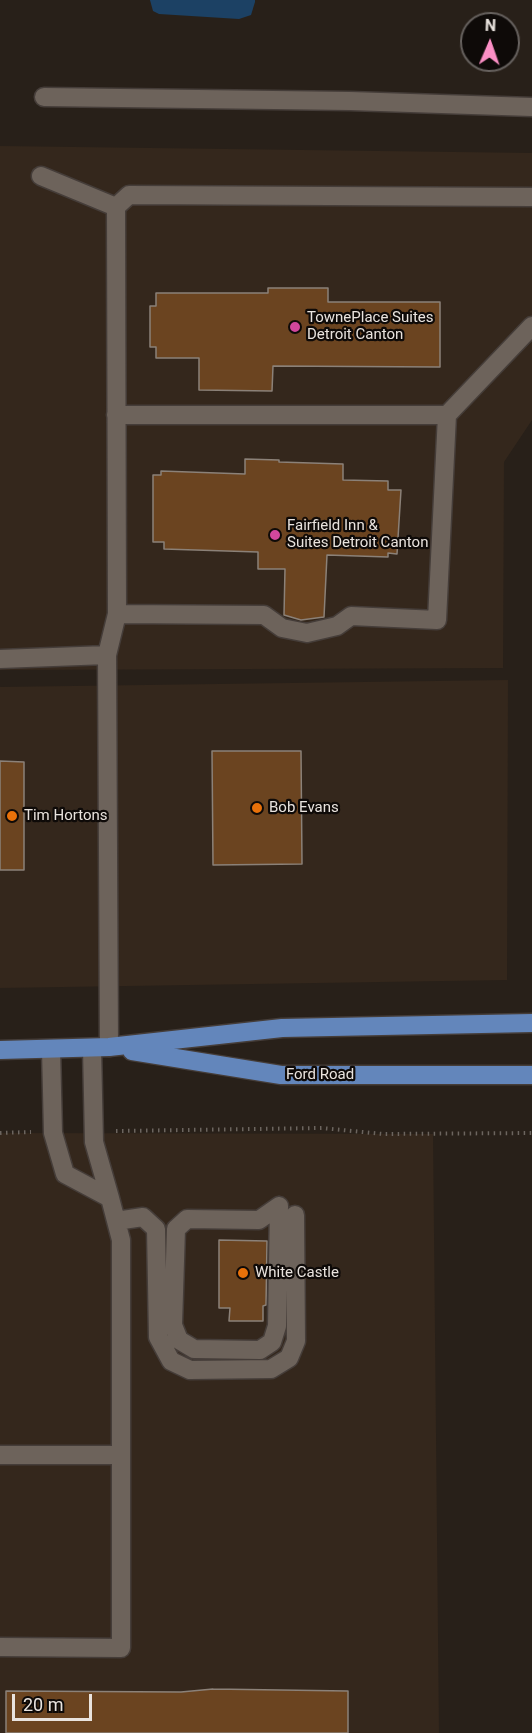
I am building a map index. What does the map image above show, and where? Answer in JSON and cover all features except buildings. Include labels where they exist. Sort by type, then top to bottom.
[{"type":"main road","name":"Ford Road","points":[[0,1050],[101,1048],[282,1028],[532,1023]]},
{"type":"main road","name":"Ford Road","points":[[101,1048],[281,1075],[532,1075]]},
{"type":"lane","points":[[44,97],[350,101],[532,107]]},
{"type":"lane","points":[[41,176],[116,207]]},
{"type":"lane","points":[[0,1647],[121,1648],[121,1240],[93,1131],[101,1048],[107,655],[117,614],[116,207],[129,195],[532,197]]},
{"type":"lane","points":[[117,614],[264,615],[282,628],[307,633],[337,626],[351,616],[437,620],[447,415],[532,326]]},
{"type":"lane","points":[[116,415],[447,415]]},
{"type":"lane","points":[[0,659],[107,655]]},
{"type":"lane","points":[[51,1049],[53,1133],[65,1174],[110,1198]]},
{"type":"lane","points":[[279,1206],[277,1326],[272,1342],[260,1350],[194,1349],[179,1340],[173,1325],[176,1229],[187,1219],[259,1220],[279,1206]]},
{"type":"lane","points":[[116,1221],[143,1217],[156,1229],[158,1337],[171,1361],[190,1370],[271,1369],[289,1358],[296,1341],[295,1215]]},
{"type":"lane","points":[[0,1455],[121,1455]]},
{"type":"path","points":[[93,1131],[322,1128],[383,1134],[532,1133]]},
{"type":"path","points":[[0,1133],[53,1133]]},
{"type":"shaded area","points":[[0,146],[532,153],[532,420],[504,462],[503,668],[0,670]]},
{"type":"shaded area","points":[[508,680],[507,980],[0,988],[0,687]]},
{"type":"shaded area","points":[[0,1133],[433,1134],[439,1733],[0,1733]]},
{"type":"water","points":[[150,0],[255,0],[255,2],[251,15],[239,19],[159,14],[153,11]]},
{"type":"place","name":"TownePlace Suites Detroit Canton","points":[[295,327]]},
{"type":"place","name":"Fairfield Inn & Suites Detroit Canton","points":[[275,535]]},
{"type":"place","name":"Bob Evans","points":[[257,808]]},
{"type":"place","name":"Tim Hortons","points":[[12,816]]},
{"type":"place","name":"White Castle","points":[[243,1273]]}]
